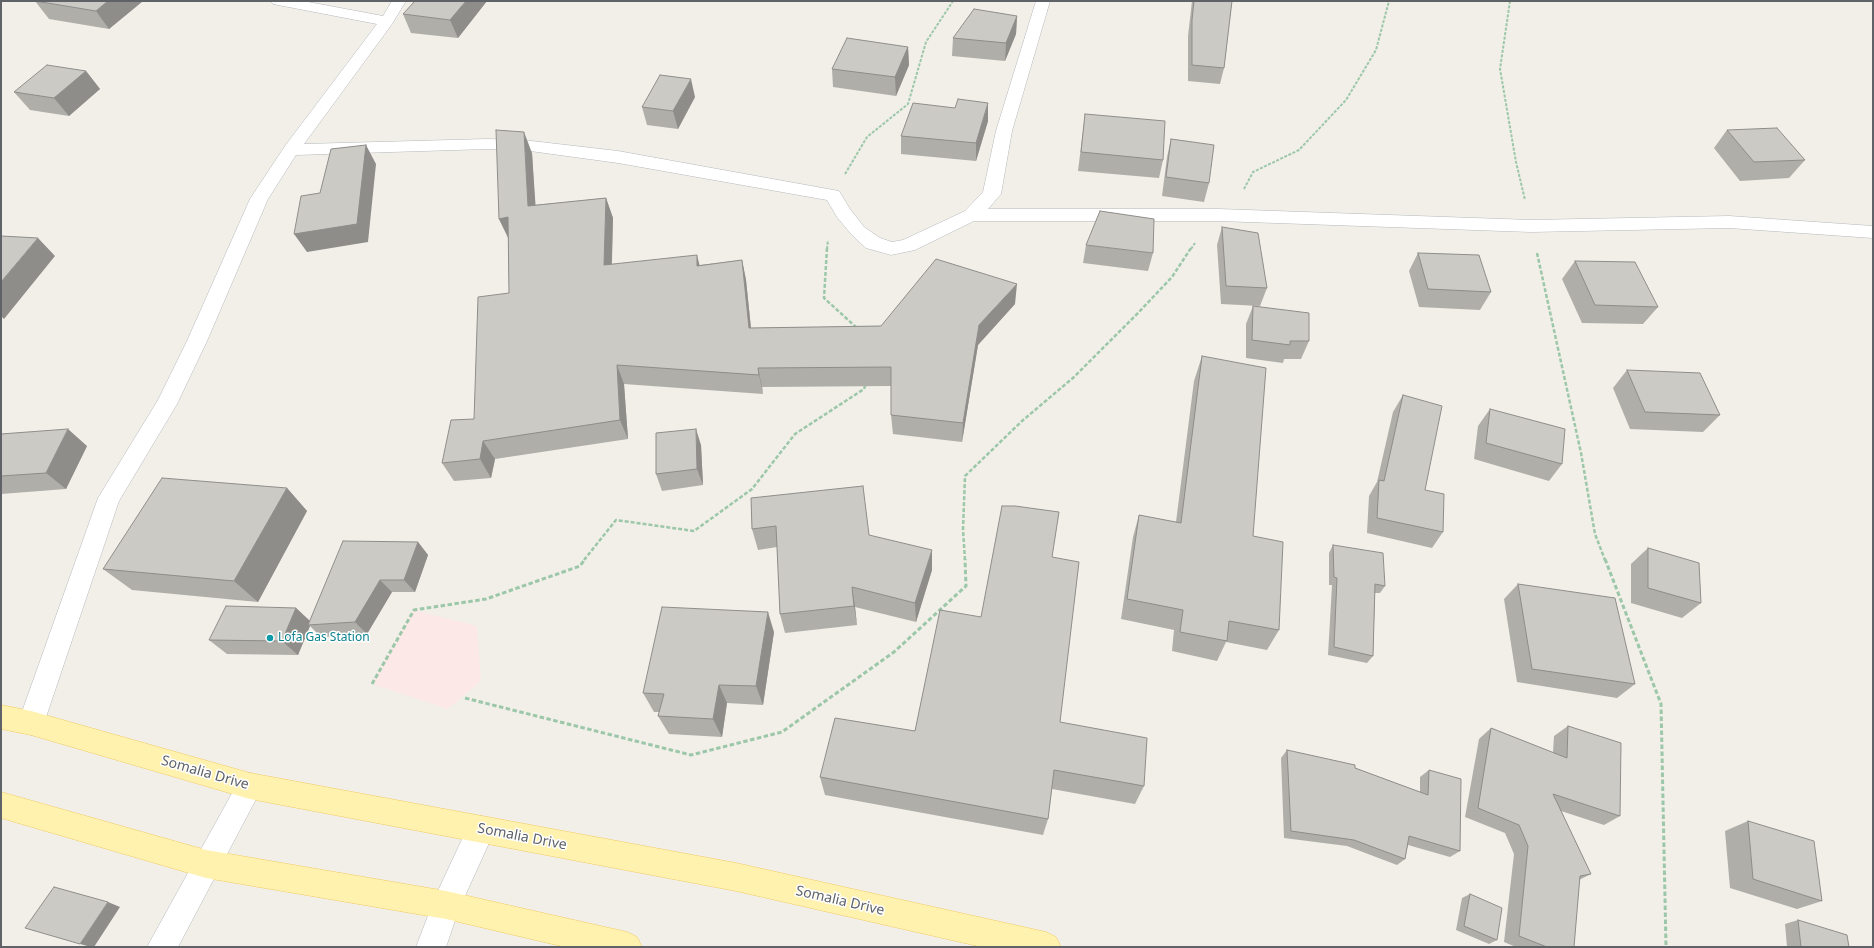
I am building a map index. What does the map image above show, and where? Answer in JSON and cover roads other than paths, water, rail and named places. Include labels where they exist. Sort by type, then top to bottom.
[{"type":"main road","name":"Somalia Drive","points":[[1,717],[31,723],[250,786],[736,877],[1046,947]]},
{"type":"main road","points":[[1,805],[206,864],[446,905],[627,947]]},
{"type":"street","points":[[278,1],[387,21]]},
{"type":"street","points":[[31,723],[109,498],[167,404],[197,341],[259,199],[291,150],[387,21],[399,1]]},
{"type":"street","points":[[291,150],[487,144],[524,145],[618,157],[833,195],[843,213],[858,231],[873,243],[891,249],[908,245],[971,215],[992,194],[1004,131],[1043,1]]},
{"type":"street","points":[[971,215],[1219,215],[1531,226],[1729,222],[1873,232]]},
{"type":"street","points":[[162,947],[250,786]]},
{"type":"street","points":[[431,947],[446,905],[481,830]]},
{"type":"place","name":"Lofa Gas Station","points":[[270,638]]}]
